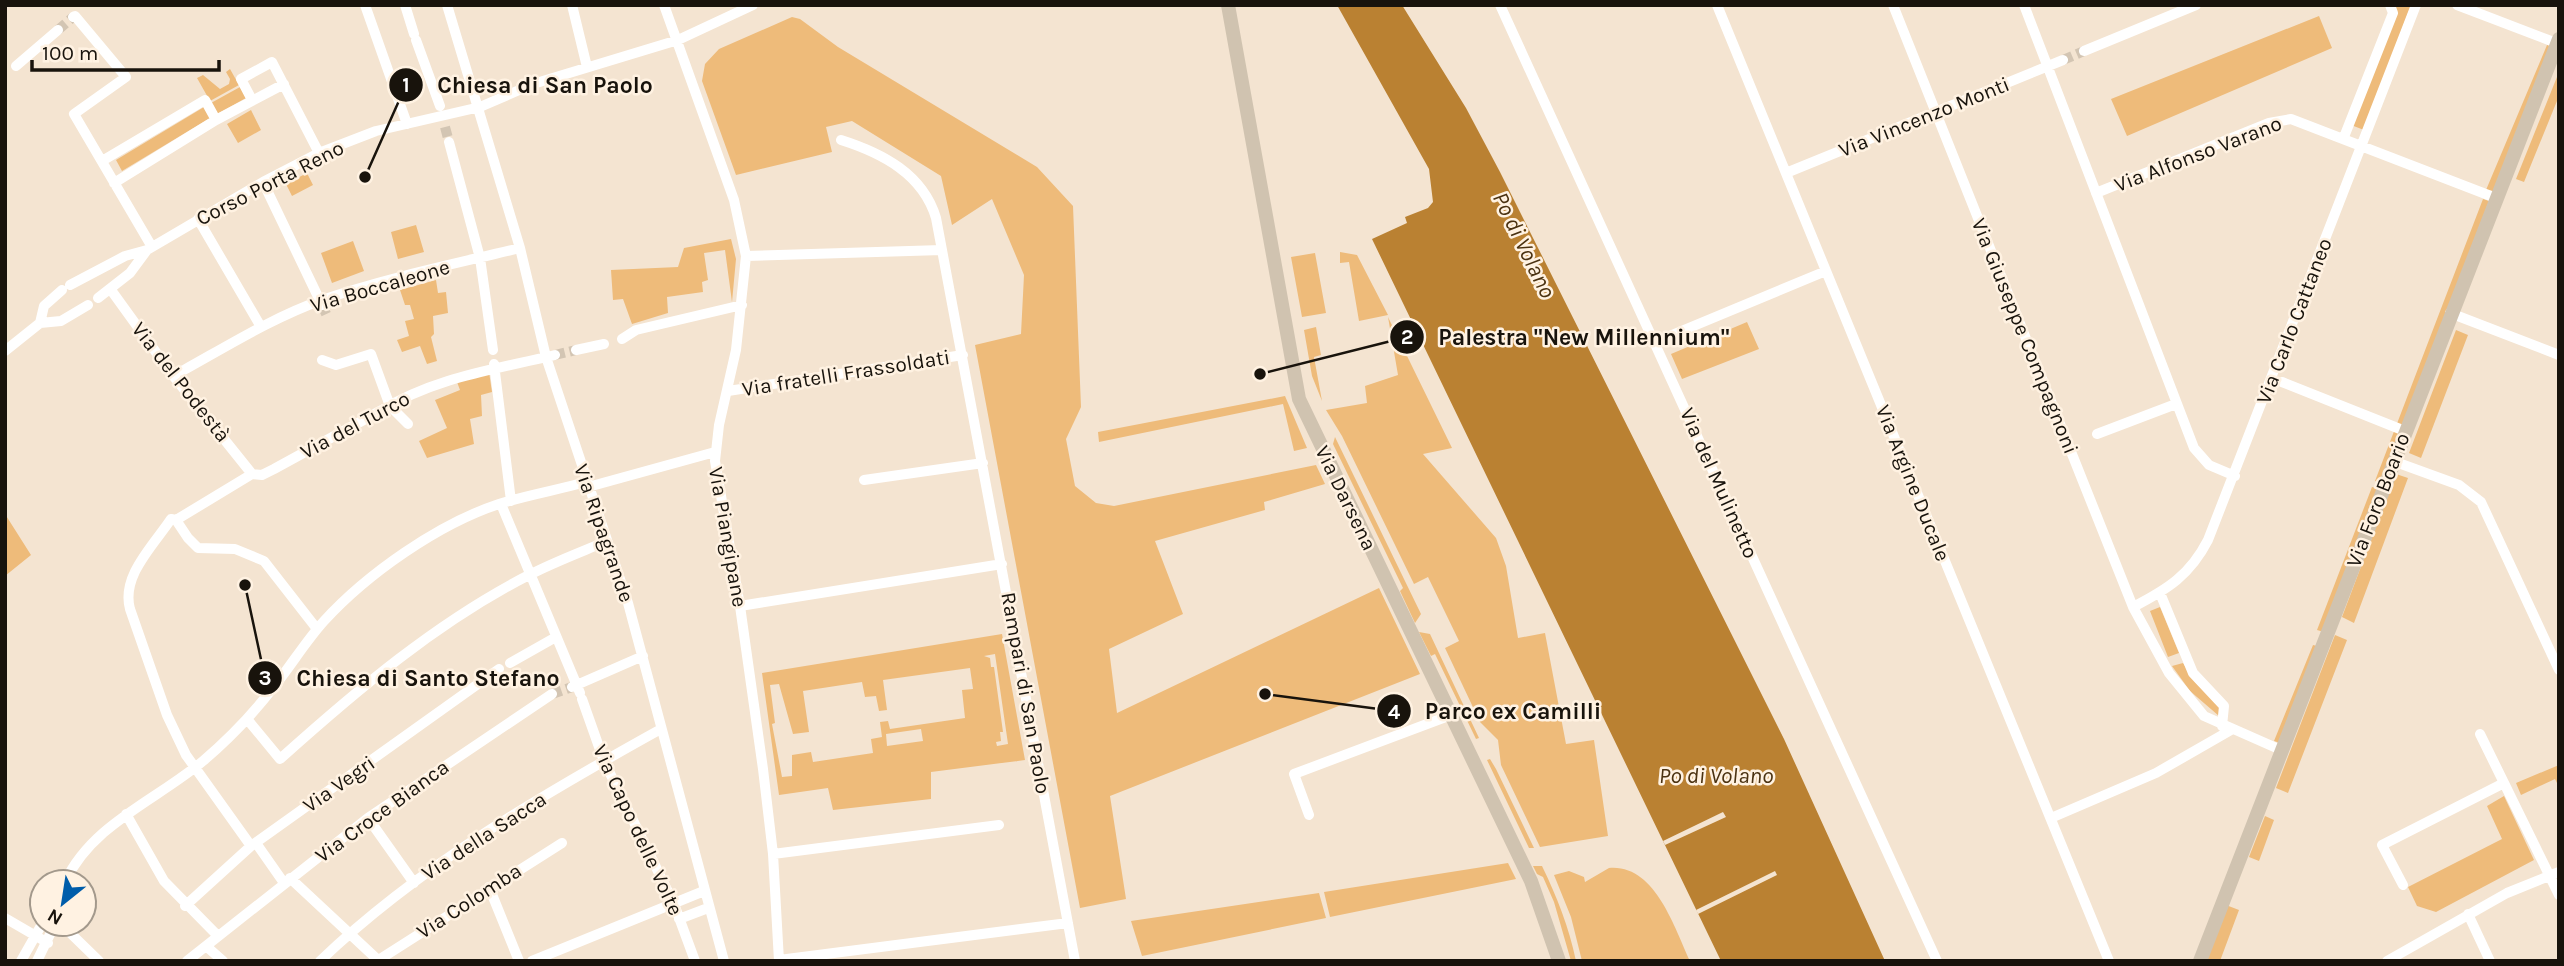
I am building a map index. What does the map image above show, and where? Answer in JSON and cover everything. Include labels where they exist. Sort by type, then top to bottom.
[{"type":"main road","name":"Via Darsena","points":[[1228,5],[1296,390],[1536,891],[1559,961]]},
{"type":"main road","name":"Via Foro Boario","points":[[2200,961],[2404,431],[2558,42]]},
{"type":"street","points":[[365,5],[407,124]]},
{"type":"street","points":[[405,5],[443,116]]},
{"type":"street","name":"Via Ripagrande","points":[[447,5],[480,107],[587,484],[643,656],[724,961]]},
{"type":"street","points":[[572,5],[587,68]]},
{"type":"street","name":"Via Piangipane","points":[[664,5],[734,200],[746,256],[742,305],[715,452],[740,606],[773,854],[779,960]]},
{"type":"street","name":"Corso Porta Reno","points":[[40,323],[44,306],[66,287],[125,256],[150,249],[263,182],[319,153],[376,131],[480,107],[526,87],[678,40],[753,5]]},
{"type":"street","name":"Via del Mulinetto","points":[[1500,5],[1937,961]]},
{"type":"street","name":"Via Argine Ducale","points":[[1717,5],[2109,961]]},
{"type":"street","name":"Via Giuseppe Compagnoni","points":[[1893,5],[2133,607],[2163,664],[2197,709],[2226,728],[2281,750]]},
{"type":"street","points":[[2024,5],[2197,454],[2215,468],[2235,476]]},
{"type":"street","points":[[2084,51],[2196,5]]},
{"type":"street","points":[[2344,137],[2393,13],[2390,5]]},
{"type":"street","name":"Via Carlo Cattaneo","points":[[2133,607],[2180,580],[2197,560],[2235,476],[2416,5]]},
{"type":"street","points":[[2457,5],[2558,42]]},
{"type":"street","points":[[73,17],[75,16],[127,77],[74,114],[150,249]]},
{"type":"street","points":[[16,66],[58,30]]},
{"type":"street","name":"Via Vincenzo Monti","points":[[1786,173],[2063,60]]},
{"type":"street","points":[[252,100],[241,79],[272,62],[319,153]]},
{"type":"street","points":[[114,183],[216,120],[284,84]]},
{"type":"street","points":[[102,161],[205,100],[216,120]]},
{"type":"street","name":"Via Alfonso Varano","points":[[2096,193],[2276,121],[2298,120],[2496,198]]},
{"type":"street","name":"Rampari di San Paolo","points":[[841,140],[887,160],[914,178],[931,200],[963,355],[1077,961]]},
{"type":"street","points":[[449,142],[480,258],[493,350]]},
{"type":"street","points":[[263,182],[321,303]]},
{"type":"street","points":[[198,219],[261,327]]},
{"type":"street","name":"Via Boccaleone","points":[[171,373],[184,370],[261,327],[321,303],[520,248]]},
{"type":"street","name":"Corso Porta Reno","points":[[98,298],[130,274],[150,249]]},
{"type":"street","points":[[746,256],[942,250]]},
{"type":"street","points":[[1655,342],[1826,271]]},
{"type":"street","name":"Via del Podestà","points":[[111,290],[171,373],[252,474]]},
{"type":"street","points":[[5,351],[40,323],[61,321],[88,305]]},
{"type":"street","points":[[622,339],[636,330],[742,305]]},
{"type":"street","points":[[2450,313],[2559,355]]},
{"type":"street","points":[[576,350],[604,344]]},
{"type":"street","points":[[322,360],[333,365],[349,357],[371,354],[390,406],[408,424]]},
{"type":"street","name":"Via fratelli Frassoldati","points":[[728,391],[963,355]]},
{"type":"street","name":"Via del Turco","points":[[194,768],[167,715],[126,595],[129,582],[171,519],[176,520],[252,474],[262,475],[274,469],[390,406],[395,400],[494,365],[550,356]]},
{"type":"street","name":"Via Capo delle Volte","points":[[494,365],[506,502],[529,575],[604,761],[674,904],[695,961]]},
{"type":"street","points":[[2281,383],[2404,431]]},
{"type":"street","points":[[2097,434],[2176,404]]},
{"type":"street","points":[[74,868],[80,858],[126,814],[194,768],[247,719],[317,629],[365,583],[416,545],[447,527],[506,502],[715,452]]},
{"type":"street","points":[[2393,461],[2459,485],[2482,502],[2559,670]]},
{"type":"street","points":[[864,480],[983,463]]},
{"type":"street","points":[[176,520],[198,548],[235,550],[264,561],[317,629]]},
{"type":"street","points":[[247,719],[280,759],[359,688],[462,615],[529,575],[607,541]]},
{"type":"street","points":[[740,606],[1002,564]]},
{"type":"street","points":[[2051,818],[2156,773],[2226,728],[2224,706],[2197,679],[2160,593]]},
{"type":"street","points":[[510,663],[556,637]]},
{"type":"street","points":[[2163,664],[2185,655]]},
{"type":"street","points":[[577,691],[643,656]]},
{"type":"street","name":"Via Vegri","points":[[185,906],[253,845],[499,669]]},
{"type":"street","name":"Via Croce Bianca","points":[[187,961],[368,818],[552,694]]},
{"type":"street","points":[[1309,815],[1294,774],[1451,715]]},
{"type":"street","name":"Via della Sacca","points":[[320,961],[350,932],[414,883],[510,818],[661,729]]},
{"type":"street","points":[[2480,734],[2554,874],[2559,895]]},
{"type":"street","points":[[194,768],[253,845],[287,880],[350,932],[378,960]]},
{"type":"street","points":[[2403,885],[2382,845],[2504,783]]},
{"type":"street","points":[[126,814],[157,871],[185,906],[217,935]]},
{"type":"street","points":[[368,818],[414,883]]},
{"type":"street","points":[[773,854],[999,825]]},
{"type":"street","name":"Via Colomba","points":[[378,960],[562,843]]},
{"type":"street","points":[[2387,961],[2468,914],[2554,874]]},
{"type":"street","points":[[489,887],[519,961]]},
{"type":"street","points":[[532,961],[704,891]]},
{"type":"street","points":[[679,919],[708,908]]},
{"type":"street","points":[[2468,914],[2490,961]]},
{"type":"street","points":[[5,918],[28,932]]},
{"type":"street","points":[[779,960],[1068,923]]},
{"type":"street","points":[[22,961],[33,938]]},
{"type":"street","points":[[37,938],[47,944]]},
{"type":"street","points":[[37,961],[49,938]]},
{"type":"street","points":[[47,944],[54,938]]},
{"type":"street","points":[[77,938],[99,961]]},
{"type":"street","points":[[206,946],[223,961]]},
{"type":"shaded area","points":[[2393,5],[2411,5],[2364,130],[2351,125]]},
{"type":"shaded area","points":[[2319,16],[2332,48],[2127,136],[2111,99]]},
{"type":"shaded area","points":[[792,17],[800,19],[838,47],[1037,167],[1073,206],[1081,407],[1066,439],[1075,486],[1096,503],[1114,506],[1316,465],[1325,484],[1264,502],[1265,510],[1155,541],[1183,614],[1109,649],[1117,713],[1379,588],[1420,674],[1110,796],[1126,899],[1080,908],[975,345],[1021,334],[1024,275],[992,199],[952,225],[941,176],[852,121],[826,127],[832,152],[736,175],[702,81],[705,64],[719,49]]},
{"type":"shaded area","points":[[2547,45],[2551,46],[2493,191],[2486,190]]},
{"type":"shaded area","points":[[230,69],[239,85],[210,101],[197,78],[203,75],[220,89],[229,84],[230,79],[226,72]]},
{"type":"shaded area","points":[[2559,72],[2559,96],[2524,182],[2516,179]]},
{"type":"shaded area","points":[[240,87],[246,98],[217,114],[211,103]]},
{"type":"shaded area","points":[[204,107],[210,118],[122,171],[116,160]]},
{"type":"shaded area","points":[[251,110],[261,130],[238,143],[227,124]]},
{"type":"shaded area","points":[[307,173],[313,185],[292,196],[286,184]]},
{"type":"shaded area","points":[[2483,199],[2489,201],[2381,483],[2375,481]]},
{"type":"shaded area","points":[[416,225],[424,252],[398,259],[391,232]]},
{"type":"shaded area","points":[[731,239],[736,259],[732,302],[725,250],[704,253],[708,280],[702,282],[703,292],[667,297],[668,313],[632,324],[623,299],[613,300],[611,270],[678,267],[684,248]]},
{"type":"shaded area","points":[[353,241],[364,271],[332,283],[321,253]]},
{"type":"shaded area","points":[[1340,252],[1357,255],[1388,315],[1359,321],[1349,262],[1340,263]]},
{"type":"shaded area","points":[[1315,253],[1326,313],[1302,317],[1291,257]]},
{"type":"shaded area","points":[[436,280],[438,293],[446,292],[448,313],[433,316],[434,334],[431,337],[437,361],[427,364],[420,346],[402,352],[397,340],[409,336],[405,321],[414,319],[410,305],[405,305],[400,290]]},
{"type":"shaded area","points":[[1388,317],[1452,448],[1423,454],[1496,538],[1506,566],[1518,638],[1545,633],[1566,744],[1594,740],[1608,836],[1540,847],[1501,765],[1498,740],[1480,722],[1445,648],[1459,641],[1428,577],[1414,584],[1342,436],[1326,410],[1367,403],[1365,386],[1398,375]]},
{"type":"shaded area","points":[[1747,322],[1759,349],[1682,379],[1671,354]]},
{"type":"shaded area","points":[[1316,327],[1321,355],[1314,357],[1322,401],[1312,376],[1304,330]]},
{"type":"shaded area","points":[[2456,330],[2468,335],[2421,458],[2409,453]]},
{"type":"shaded area","points":[[489,372],[492,392],[481,395],[482,416],[470,419],[474,444],[427,458],[419,441],[447,428],[435,400],[460,390],[457,382]]},
{"type":"shaded area","points":[[1285,396],[1307,448],[1294,451],[1283,404],[1099,442],[1098,432]]},
{"type":"shaded area","points":[[1335,437],[1421,614],[1415,623],[1400,591],[1403,588],[1333,444]]},
{"type":"shaded area","points":[[2396,474],[2408,478],[2354,623],[2342,617]]},
{"type":"shaded area","points":[[2372,487],[2379,489],[2324,632],[2317,630]]},
{"type":"shaded area","points":[[5,514],[31,555],[5,576]]},
{"type":"shaded area","points":[[2160,607],[2179,653],[2168,657],[2150,611]]},
{"type":"shaded area","points":[[1419,632],[1430,634],[1479,738],[1476,739],[1435,654],[1431,656]]},
{"type":"shaded area","points":[[1002,634],[1025,760],[931,772],[931,799],[833,810],[828,788],[779,795],[762,673]],"holes":[[[995,654],[1008,744],[997,746],[996,742],[1001,741],[1000,732],[1003,732],[994,667],[991,667],[990,658],[984,656]],[[970,668],[973,689],[962,690],[965,718],[890,729],[888,721],[880,722],[882,737],[871,739],[873,753],[813,762],[811,752],[792,755],[792,776],[782,777],[772,724],[775,723],[770,685],[779,684],[793,734],[809,732],[803,691],[862,682],[865,697],[876,696],[879,711],[887,710],[883,680]],[[921,729],[923,741],[887,746],[886,734]]]},
{"type":"shaded area","points":[[2335,635],[2347,640],[2288,793],[2276,788]]},
{"type":"shaded area","points":[[2313,645],[2317,646],[2280,743],[2274,741]]},
{"type":"shaded area","points":[[2183,663],[2195,682],[2220,706],[2219,716],[2190,691],[2172,666]]},
{"type":"shaded area","points":[[1490,759],[1534,848],[1529,848],[1487,760]]},
{"type":"shaded area","points":[[2559,765],[2559,787],[2555,779],[2521,795],[2516,783]]},
{"type":"shaded area","points":[[2504,796],[2534,860],[2436,912],[2417,906],[2408,887],[2502,839],[2487,806]]},
{"type":"shaded area","points":[[2265,816],[2274,820],[2259,861],[2249,857]]},
{"type":"shaded area","points":[[1508,863],[1516,879],[1330,917],[1324,892]]},
{"type":"shaded area","points":[[1533,866],[1542,866],[1558,901],[1576,961],[1571,961],[1554,902],[1543,877],[1537,874]]},
{"type":"shaded area","points":[[1609,868],[1625,869],[1639,876],[1651,887],[1661,900],[1690,961],[1582,961],[1571,917],[1554,875],[1569,871],[1584,877],[1585,882]]},
{"type":"shaded area","points":[[1319,893],[1326,918],[1142,956],[1131,921]]},
{"type":"shaded area","points":[[2226,905],[2239,910],[2220,961],[2204,961]]},
{"type":"water","name":"Po di Volano","points":[[1337,5],[1402,5],[1466,108],[1784,739],[1885,961],[1721,961],[1372,239],[1407,223],[1405,217],[1428,208],[1433,202],[1429,169]]},
{"type":"pier","points":[[1723,812],[1726,817],[1665,845],[1663,841]]},
{"type":"pier","points":[[1775,871],[1777,875],[1698,914],[1696,910]]},
{"type":"tunnel","points":[[58,30],[73,17]]},
{"type":"tunnel","points":[[2063,60],[2084,51]]},
{"type":"tunnel","points":[[445,127],[449,142]]},
{"type":"tunnel","points":[[322,305],[327,316]]},
{"type":"tunnel","points":[[555,355],[576,350]]},
{"type":"tunnel","points":[[552,694],[572,687]]},
{"type":"place","name":"Chiesa di San Paolo","points":[[365,177]]},
{"type":"place","name":"Palestra \"New Millennium\"","points":[[1260,374]]},
{"type":"place","name":"Chiesa di Santo Stefano","points":[[245,585]]},
{"type":"place","name":"Parco ex Camilli","points":[[1265,694]]}]
